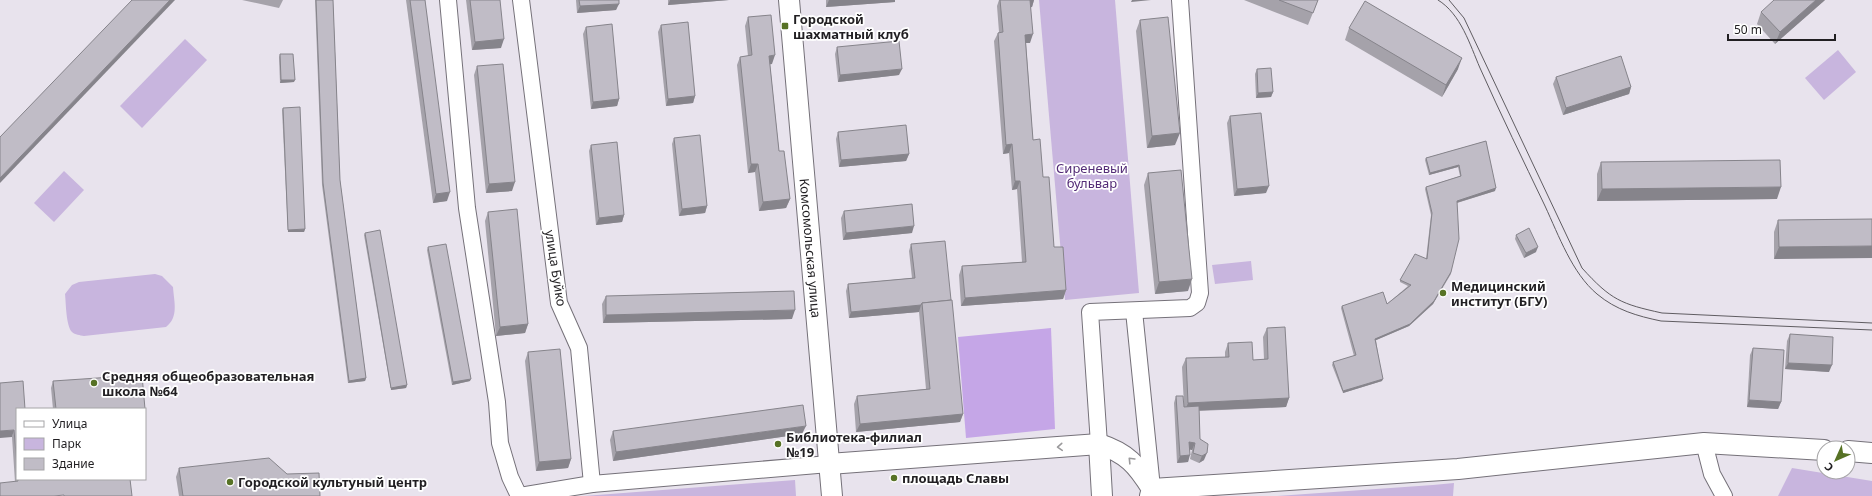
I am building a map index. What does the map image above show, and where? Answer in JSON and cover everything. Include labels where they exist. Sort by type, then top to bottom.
[{"type":"street","points":[[448,0],[467,208],[497,402],[500,443],[510,477],[520,496],[592,484],[829,464],[1099,444],[1126,455],[1141,471],[1151,492]]},
{"type":"street","name":"улица Буйко","points":[[521,0],[559,303],[579,348],[592,484]]},
{"type":"street","name":"Комсомольская улица","points":[[790,0],[832,496]]},
{"type":"street","points":[[1102,496],[1090,312],[1190,308],[1197,303],[1200,293],[1180,0]]},
{"type":"street","points":[[1134,311],[1151,492]]},
{"type":"street","points":[[1151,492],[1458,469],[1704,443],[1816,450]]},
{"type":"street","points":[[1704,443],[1712,474],[1724,496]]},
{"type":"street","points":[[1856,452],[1872,453]]},
{"type":"green space","name":"Сиреневый бульвар","points":[[1039,0],[1115,0],[1139,293],[1065,300]]},
{"type":"green space","points":[[185,39],[207,60],[142,128],[120,106]]},
{"type":"green space","points":[[1838,50],[1856,72],[1824,100],[1805,78]]},
{"type":"green space","points":[[64,171],[84,190],[54,222],[34,203]]},
{"type":"green space","points":[[1251,261],[1253,280],[1215,284],[1212,265]]},
{"type":"green space","points":[[155,274],[162,276],[173,287],[175,309],[173,319],[166,327],[84,336],[72,332],[67,320],[65,294],[72,285],[79,282]]},
{"type":"green space","points":[[1792,468],[1816,472],[1816,480],[1856,480],[1856,478],[1872,481],[1872,496],[1778,496]]},
{"type":"green space","points":[[795,480],[796,496],[584,496]]},
{"type":"green space","points":[[1454,483],[1453,496],[1277,496],[1433,485]]},
{"type":"shaded area","points":[[1051,328],[1055,429],[966,438],[958,337]]},
{"type":"building","points":[[132,0],[170,0],[0,178],[0,137]]},
{"type":"building","points":[[316,0],[333,0],[340,180],[366,378],[349,381],[323,183]]},
{"type":"building","points":[[410,0],[425,0],[450,192],[436,194]]},
{"type":"building","points":[[470,0],[500,0],[504,39],[475,42]]},
{"type":"building","points":[[579,0],[619,0],[619,4],[580,6]]},
{"type":"building","points":[[1000,0],[1030,0],[1033,34],[1025,35],[1033,140],[1040,139],[1043,177],[1049,177],[1054,247],[1063,247],[1066,290],[965,298],[962,266],[1026,262],[1020,181],[1015,181],[1012,144],[1006,145],[998,33],[1003,32]]},
{"type":"building","points":[[1279,0],[1318,0],[1313,13]]},
{"type":"building","points":[[1774,0],[1816,0],[1780,32],[1761,12]]},
{"type":"building","points":[[1365,1],[1462,58],[1446,85],[1349,28]]},
{"type":"building","points":[[771,15],[775,55],[769,56],[779,151],[784,151],[790,199],[763,202],[758,164],[751,164],[740,57],[752,55],[748,17]]},
{"type":"building","points":[[1168,17],[1180,133],[1152,136],[1140,20]]},
{"type":"building","points":[[688,22],[695,96],[668,99],[661,25]]},
{"type":"building","points":[[612,24],[619,99],[593,102],[586,27]]},
{"type":"building","points":[[899,41],[902,69],[840,75],[837,47]]},
{"type":"building","points":[[280,54],[293,54],[295,80],[281,80]]},
{"type":"building","points":[[1621,56],[1631,87],[1566,108],[1556,77]]},
{"type":"building","points":[[503,64],[515,182],[489,184],[477,66]]},
{"type":"building","points":[[1271,68],[1273,92],[1258,93],[1257,69]]},
{"type":"building","points":[[300,107],[305,229],[288,230],[283,108]]},
{"type":"building","points":[[1261,113],[1269,186],[1237,189],[1230,116]]},
{"type":"building","points":[[906,125],[909,154],[841,160],[838,132]]},
{"type":"building","points":[[700,135],[707,206],[682,209],[674,138]]},
{"type":"building","points":[[1486,141],[1496,188],[1457,201],[1459,239],[1451,272],[1434,301],[1410,324],[1375,339],[1383,379],[1343,391],[1333,362],[1356,355],[1342,306],[1383,292],[1387,304],[1411,285],[1400,280],[1415,254],[1427,259],[1432,213],[1426,187],[1461,176],[1459,165],[1430,173],[1426,158]]},
{"type":"building","points":[[617,142],[624,215],[599,218],[591,145]]},
{"type":"building","points":[[1780,160],[1781,187],[1602,189],[1601,162]]},
{"type":"building","points":[[1181,170],[1192,279],[1159,282],[1148,173]]},
{"type":"building","points":[[912,204],[914,226],[846,233],[844,211]]},
{"type":"building","points":[[517,209],[528,324],[500,327],[488,212]]},
{"type":"building","points":[[1872,219],[1872,246],[1779,247],[1778,220]]},
{"type":"building","points":[[1529,228],[1538,247],[1526,253],[1516,235]]},
{"type":"building","points":[[380,230],[407,385],[391,388],[365,233]]},
{"type":"building","points":[[945,241],[951,300],[922,303],[921,305],[851,312],[848,284],[915,278],[911,244]]},
{"type":"building","points":[[446,244],[471,379],[453,382],[428,247]]},
{"type":"building","points":[[794,291],[795,310],[606,315],[606,296]]},
{"type":"building","points":[[952,300],[963,414],[860,424],[857,396],[930,389],[922,303]]},
{"type":"building","points":[[1285,327],[1289,398],[1188,403],[1186,358],[1229,357],[1228,343],[1252,342],[1253,360],[1268,359],[1267,328]]},
{"type":"building","points":[[1790,334],[1833,337],[1832,365],[1788,363]]},
{"type":"building","points":[[1753,348],[1784,350],[1781,402],[1749,400]]},
{"type":"building","points":[[560,349],[571,459],[539,462],[528,352]]},
{"type":"building","points":[[142,375],[145,408],[56,408],[53,381]]},
{"type":"building","points":[[23,381],[25,408],[16,408],[16,454],[14,430],[0,431],[0,383]]},
{"type":"building","points":[[1176,396],[1183,396],[1184,407],[1199,406],[1200,439],[1208,444],[1207,453],[1202,456],[1193,453],[1195,443],[1189,442],[1190,455],[1180,456]]},
{"type":"building","points":[[803,405],[806,426],[616,452],[613,431]]},
{"type":"building","name":"Городской культуный центр","points":[[269,458],[287,474],[319,473],[320,496],[183,496],[179,468]]},
{"type":"building","points":[[130,480],[132,496],[0,496],[0,483],[18,481]]},
{"type":"tram line","points":[[1438,0],[1453,13],[1464,31],[1496,103],[1573,265],[1580,276],[1604,300],[1627,312],[1661,321],[1872,330]]},
{"type":"tram line","points":[[1449,0],[1464,18],[1582,268],[1609,294],[1636,307],[1662,313],[1872,323]]},
{"type":"place","name":"Городской шахматный клуб","points":[[785,26]]},
{"type":"place","name":"Медицинский институт (БГУ)","points":[[1443,293]]},
{"type":"place","name":"Средняя общеобразовательная школа №64","points":[[94,383]]},
{"type":"place","name":"Библиотека-филиал №19","points":[[778,444]]},
{"type":"place","name":"площадь Славы","points":[[894,478]]},
{"type":"place","name":"Городской культуный центр","points":[[230,482]]}]
